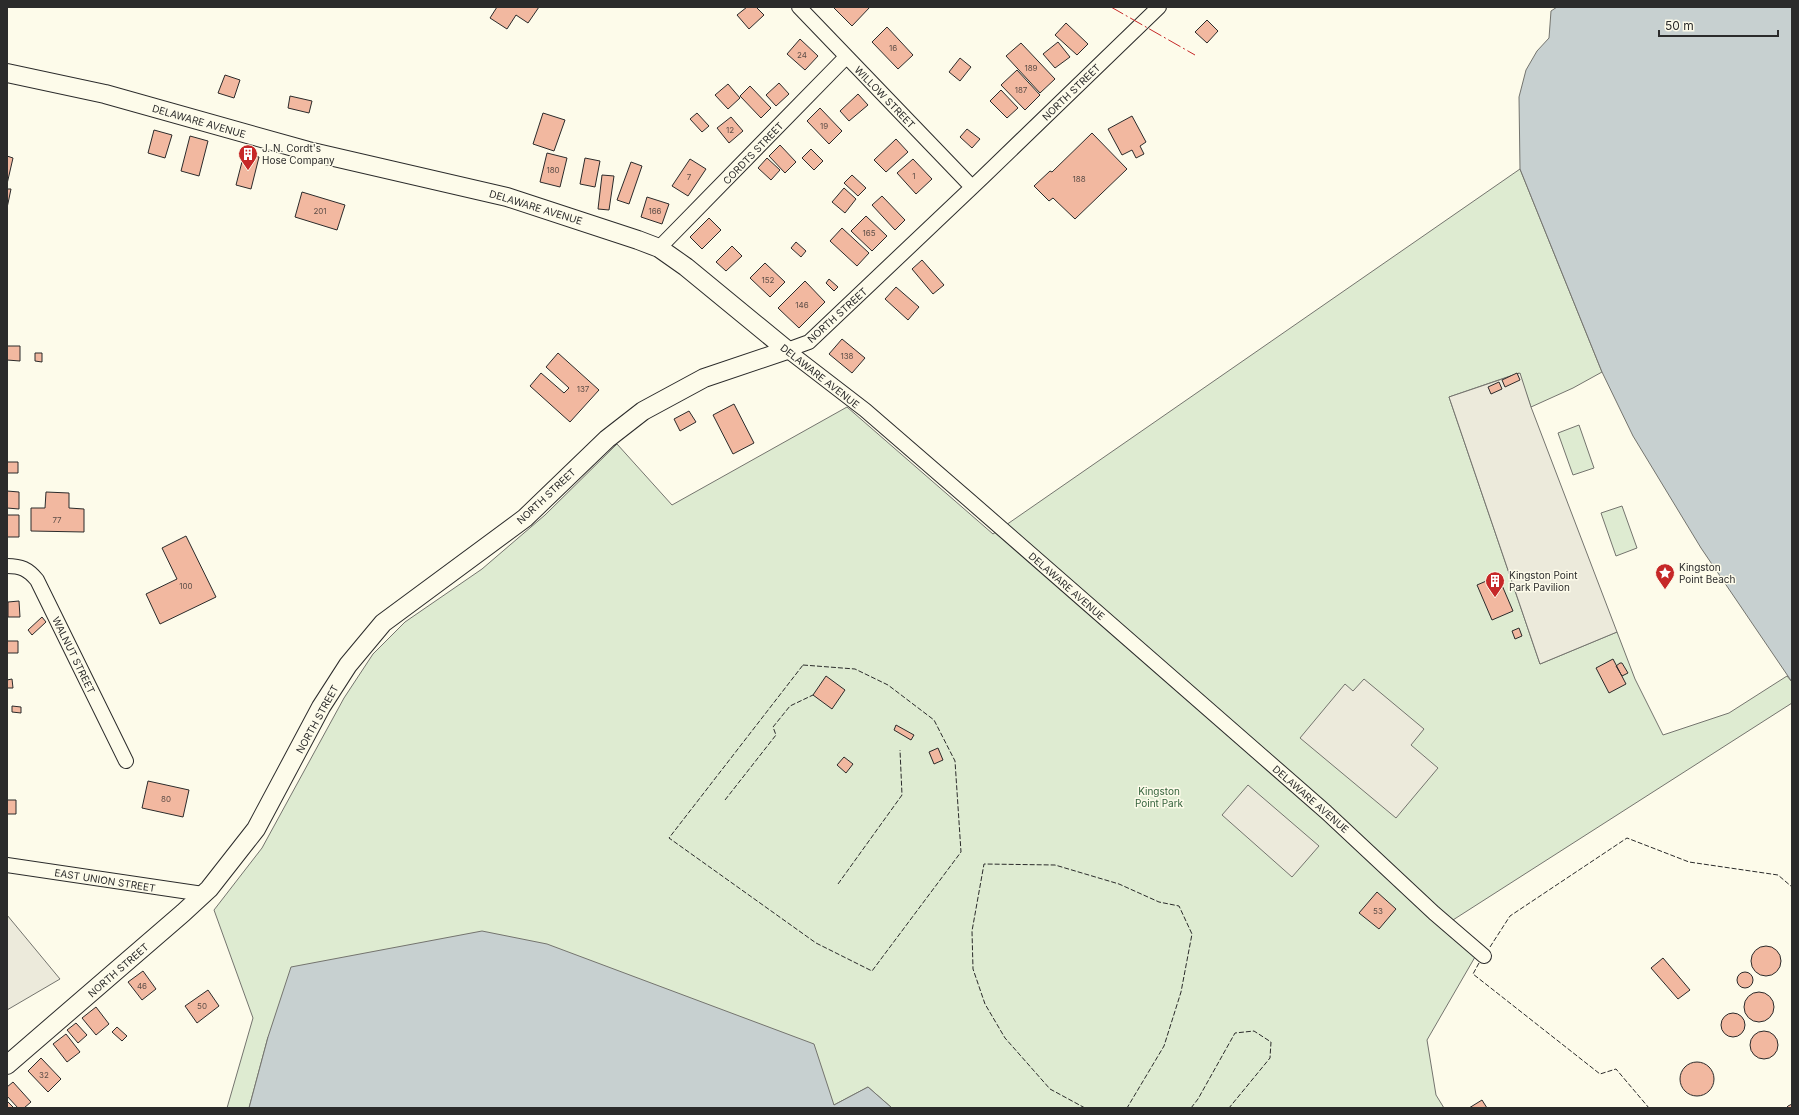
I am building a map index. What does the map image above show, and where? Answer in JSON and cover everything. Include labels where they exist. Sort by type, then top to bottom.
[{"type":"street","name":"WILLOW STREET","points":[[800,7],[846,57],[972,187]]},
{"type":"street","name":"NORTH STREET","points":[[7,1065],[183,914],[202,894],[209,889],[256,829],[322,707],[348,664],[383,623],[525,518],[607,439],[644,412],[704,378],[809,342],[1159,7]]},
{"type":"street","name":"CORDTS STREET","points":[[659,248],[846,57]]},
{"type":"street","name":"DELAWARE AVENUE","points":[[7,73],[105,94],[308,151],[507,196],[659,248],[686,267],[787,350],[865,410],[1326,812],[1426,903],[1434,913],[1484,956]]},
{"type":"street","name":"WALNUT STREET","points":[[7,566],[17,566],[30,572],[37,580],[126,761]]},
{"type":"street","name":"EAST UNION STREET","points":[[7,865],[202,894]]},
{"type":"green space","name":"Kingston Point Park","points":[[1520,169],[1602,372],[1573,388],[1531,407],[1519,373],[1449,397],[1540,664],[1617,632],[1635,679],[1663,735],[1729,713],[1787,676],[1792,682],[1792,703],[1442,927],[1475,957],[1427,1040],[1436,1095],[1444,1108],[892,1108],[868,1087],[834,1105],[268,1037],[249,1108],[227,1108],[253,1018],[214,910],[262,848],[344,698],[373,654],[405,622],[482,569],[545,515],[617,444],[672,505],[847,407],[993,534]]},
{"type":"green space","points":[[1579,425],[1594,468],[1573,475],[1558,433]]},
{"type":"green space","points":[[1622,506],[1637,548],[1616,556],[1601,513]]},
{"type":"shaded area","points":[[1557,7],[1792,7],[1792,682],[1701,548],[1633,436],[1602,372],[1520,169],[1519,97],[1526,70],[1537,51],[1549,38],[1551,11]]},
{"type":"shaded area","points":[[1520,373],[1531,407],[1617,632],[1540,664],[1449,397]]},
{"type":"shaded area","points":[[1364,679],[1424,729],[1411,745],[1438,768],[1396,818],[1300,738],[1345,684],[1353,691]]},
{"type":"shaded area","points":[[1248,785],[1319,846],[1292,877],[1222,815]]},
{"type":"shaded area","points":[[7,915],[60,979],[7,1010]]},
{"type":"shaded area","points":[[482,931],[547,944],[814,1044],[834,1105],[868,1087],[892,1108],[249,1108],[268,1037],[291,967]]},
{"type":"building","points":[[497,7],[539,7],[528,23],[516,15],[507,29],[490,18]]},
{"type":"building","points":[[747,7],[756,7],[764,15],[749,29],[737,15]]},
{"type":"building","points":[[833,7],[870,7],[852,26]]},
{"type":"building","points":[[1207,20],[1218,31],[1207,43],[1195,32]]},
{"type":"building","points":[[1066,23],[1088,44],[1077,55],[1055,35]]},
{"type":"building","points":[[887,27],[913,55],[898,69],[872,42]]},
{"type":"building","points":[[800,39],[818,56],[805,70],[787,54]]},
{"type":"building","points":[[1058,42],[1070,57],[1055,68],[1043,54]]},
{"type":"building","points":[[1021,43],[1055,79],[1040,93],[1006,56]]},
{"type":"building","points":[[960,58],[971,67],[960,81],[949,72]]},
{"type":"building","points":[[1017,70],[1040,95],[1025,110],[1001,85]]},
{"type":"building","points":[[225,75],[240,80],[234,98],[218,93]]},
{"type":"building","points":[[779,83],[789,94],[776,106],[766,95]]},
{"type":"building","points":[[728,84],[740,98],[728,109],[715,95]]},
{"type":"building","points":[[750,86],[771,108],[761,118],[740,96]]},
{"type":"building","points":[[1001,90],[1018,108],[1007,118],[990,101]]},
{"type":"building","points":[[858,94],[868,105],[849,121],[840,111]]},
{"type":"building","points":[[290,96],[312,101],[309,113],[288,108]]},
{"type":"building","points":[[820,108],[842,131],[829,144],[807,121]]},
{"type":"building","points":[[543,113],[565,120],[554,151],[533,144]]},
{"type":"building","points":[[697,113],[709,126],[702,132],[690,119]]},
{"type":"building","points":[[1132,116],[1146,142],[1140,146],[1144,154],[1136,158],[1132,150],[1122,155],[1108,129]]},
{"type":"building","points":[[731,117],[743,131],[729,143],[717,128]]},
{"type":"building","points":[[967,129],[980,139],[972,148],[960,137]]},
{"type":"building","points":[[154,130],[172,135],[165,158],[148,153]]},
{"type":"building","points":[[1092,133],[1127,169],[1075,219],[1053,198],[1049,201],[1034,186],[1050,171],[1052,172]]},
{"type":"building","points":[[190,136],[208,141],[199,176],[181,171]]},
{"type":"building","points":[[896,139],[908,152],[886,172],[874,160]]},
{"type":"building","points":[[780,145],[796,162],[785,173],[769,156]]},
{"type":"building","points":[[811,149],[823,161],[814,170],[802,158]]},
{"type":"building","points":[[547,153],[567,158],[560,187],[540,182]]},
{"type":"building","name":"J. N. Cordt's Hose Company","points":[[244,154],[259,157],[251,189],[236,185]]},
{"type":"building","points":[[7,156],[13,158],[7,184]]},
{"type":"building","points":[[585,158],[600,161],[595,187],[580,184]]},
{"type":"building","points":[[767,158],[780,170],[771,180],[758,168]]},
{"type":"building","points":[[690,159],[706,169],[688,196],[672,186]]},
{"type":"building","points":[[913,159],[932,179],[916,194],[897,173]]},
{"type":"building","points":[[631,162],[642,166],[629,204],[617,200]]},
{"type":"building","points":[[602,175],[614,176],[609,210],[598,209]]},
{"type":"building","points":[[852,175],[866,188],[858,196],[844,183]]},
{"type":"building","points":[[844,188],[856,199],[845,213],[832,202]]},
{"type":"building","points":[[7,189],[11,189],[7,208]]},
{"type":"building","points":[[302,192],[345,205],[337,230],[295,217]]},
{"type":"building","points":[[882,196],[905,220],[895,230],[872,205]]},
{"type":"building","points":[[647,197],[669,204],[662,224],[641,217]]},
{"type":"building","points":[[866,216],[887,236],[872,251],[851,231]]},
{"type":"building","points":[[709,218],[721,230],[702,249],[690,237]]},
{"type":"building","points":[[842,228],[869,253],[857,266],[830,241]]},
{"type":"building","points":[[796,242],[806,251],[801,257],[791,248]]},
{"type":"building","points":[[732,246],[742,256],[726,271],[716,262]]},
{"type":"building","points":[[922,260],[944,285],[933,294],[912,269]]},
{"type":"building","points":[[765,263],[785,282],[770,297],[750,278]]},
{"type":"building","points":[[829,279],[838,287],[834,291],[826,283]]},
{"type":"building","points":[[805,281],[825,302],[799,328],[778,308]]},
{"type":"building","points":[[896,287],[919,307],[908,320],[885,299]]},
{"type":"building","points":[[842,339],[865,358],[852,373],[829,354]]},
{"type":"building","points":[[7,346],[20,346],[20,361],[7,360]]},
{"type":"building","points":[[35,353],[42,353],[42,362],[35,361]]},
{"type":"building","points":[[558,353],[599,390],[570,422],[530,386],[541,373],[564,393],[569,388],[546,367]]},
{"type":"building","points":[[1517,373],[1520,380],[1505,387],[1502,380]]},
{"type":"building","points":[[1499,382],[1502,389],[1491,394],[1488,387]]},
{"type":"building","points":[[734,404],[754,443],[733,454],[713,415]]},
{"type":"building","points":[[689,411],[696,422],[680,431],[674,419]]},
{"type":"building","points":[[7,462],[18,462],[18,473],[7,473]]},
{"type":"building","points":[[7,491],[19,492],[19,509],[7,508]]},
{"type":"building","points":[[46,492],[69,493],[69,508],[84,509],[84,532],[31,531],[31,508],[45,508]]},
{"type":"building","points":[[7,515],[19,515],[19,537],[7,537]]},
{"type":"building","points":[[186,536],[216,597],[160,624],[146,594],[177,579],[162,548]]},
{"type":"building","name":"Kingston Point Park Pavilion","points":[[1498,576],[1513,611],[1492,620],[1477,585]]},
{"type":"building","points":[[19,601],[20,617],[8,617],[8,602]]},
{"type":"building","points":[[42,617],[46,622],[32,635],[28,630]]},
{"type":"building","points":[[1519,628],[1522,636],[1515,639],[1512,631]]},
{"type":"building","points":[[7,641],[18,641],[18,653],[7,653]]},
{"type":"building","points":[[1613,659],[1626,684],[1609,693],[1596,668]]},
{"type":"building","points":[[1622,663],[1628,673],[1622,676],[1616,666]]},
{"type":"building","points":[[826,676],[845,690],[832,709],[813,695]]},
{"type":"building","points":[[12,679],[13,688],[7,688],[7,680]]},
{"type":"building","points":[[12,706],[21,707],[21,713],[12,712]]},
{"type":"building","points":[[896,725],[914,735],[911,740],[894,730]]},
{"type":"building","points":[[938,748],[943,760],[934,764],[929,752]]},
{"type":"building","points":[[844,757],[853,764],[846,773],[837,765]]},
{"type":"building","points":[[148,781],[189,790],[183,817],[142,808]]},
{"type":"building","points":[[7,800],[16,800],[16,814],[7,814]]},
{"type":"building","points":[[1377,892],[1396,909],[1379,929],[1359,913]]},
{"type":"building","points":[[1766,946],[1777,950],[1781,961],[1777,972],[1766,976],[1755,972],[1751,961],[1755,950]]},
{"type":"building","points":[[1663,958],[1690,990],[1678,999],[1651,968]]},
{"type":"building","points":[[143,971],[156,989],[142,1000],[128,982]]},
{"type":"building","points":[[1745,972],[1751,974],[1753,980],[1751,986],[1745,988],[1739,986],[1737,980],[1739,974]]},
{"type":"building","points":[[208,990],[219,1006],[197,1023],[185,1006]]},
{"type":"building","points":[[1759,992],[1765,993],[1773,1001],[1773,1013],[1765,1021],[1759,1022],[1753,1021],[1745,1013],[1744,1007],[1745,1001],[1753,993]]},
{"type":"building","points":[[96,1007],[109,1024],[96,1035],[82,1018]]},
{"type":"building","points":[[1733,1013],[1741,1017],[1745,1025],[1741,1033],[1733,1037],[1725,1033],[1721,1025],[1725,1017]]},
{"type":"building","points":[[76,1023],[87,1035],[78,1043],[67,1030]]},
{"type":"building","points":[[117,1027],[127,1036],[122,1041],[112,1032]]},
{"type":"building","points":[[1764,1031],[1774,1035],[1778,1045],[1774,1055],[1764,1059],[1754,1055],[1750,1045],[1754,1035]]},
{"type":"building","points":[[66,1034],[80,1052],[67,1062],[53,1044]]},
{"type":"building","points":[[41,1058],[61,1079],[48,1092],[28,1071]]},
{"type":"building","points":[[1694,1062],[1700,1062],[1709,1067],[1713,1073],[1713,1085],[1709,1091],[1700,1096],[1694,1096],[1685,1091],[1680,1082],[1680,1076],[1685,1067]]},
{"type":"building","points":[[13,1082],[31,1102],[24,1108],[18,1108],[7,1096],[7,1087]]},
{"type":"building","points":[[1482,1100],[1487,1108],[1469,1108]]},
{"type":"building","points":[[7,1101],[14,1108],[7,1108]]},
{"type":"building","points":[[1792,1104],[1792,1108],[1786,1108],[1788,1106]]},
{"type":"fence","points":[[803,665],[855,669],[888,685],[934,720],[955,761],[961,852],[872,971],[816,943],[669,838],[803,665]]},
{"type":"fence","points":[[725,800],[776,735],[773,727],[790,706],[813,695]]},
{"type":"fence","points":[[838,884],[902,795],[900,750]]},
{"type":"fence","points":[[1490,947],[1510,916],[1627,838],[1689,862],[1778,875],[1792,887]]},
{"type":"fence","points":[[1085,1108],[1050,1089],[1005,1038],[985,1004],[973,969],[972,931],[984,864],[1055,865],[1119,884],[1159,902],[1179,906],[1192,934],[1181,992],[1164,1046],[1127,1108]]},
{"type":"fence","points":[[1479,963],[1473,974],[1600,1074],[1616,1069],[1649,1108]]},
{"type":"fence","points":[[1191,1108],[1198,1099],[1235,1033],[1254,1031],[1271,1042],[1270,1058],[1229,1108]]},
{"type":"power","points":[[1111,7],[1195,55]]},
{"type":"place","name":"J. N. Cordt's Hose Company","points":[[248,171]]},
{"type":"place","name":"Kingston Point Beach","points":[[1665,590]]},
{"type":"place","name":"Kingston Point Park Pavilion","points":[[1495,598]]}]
